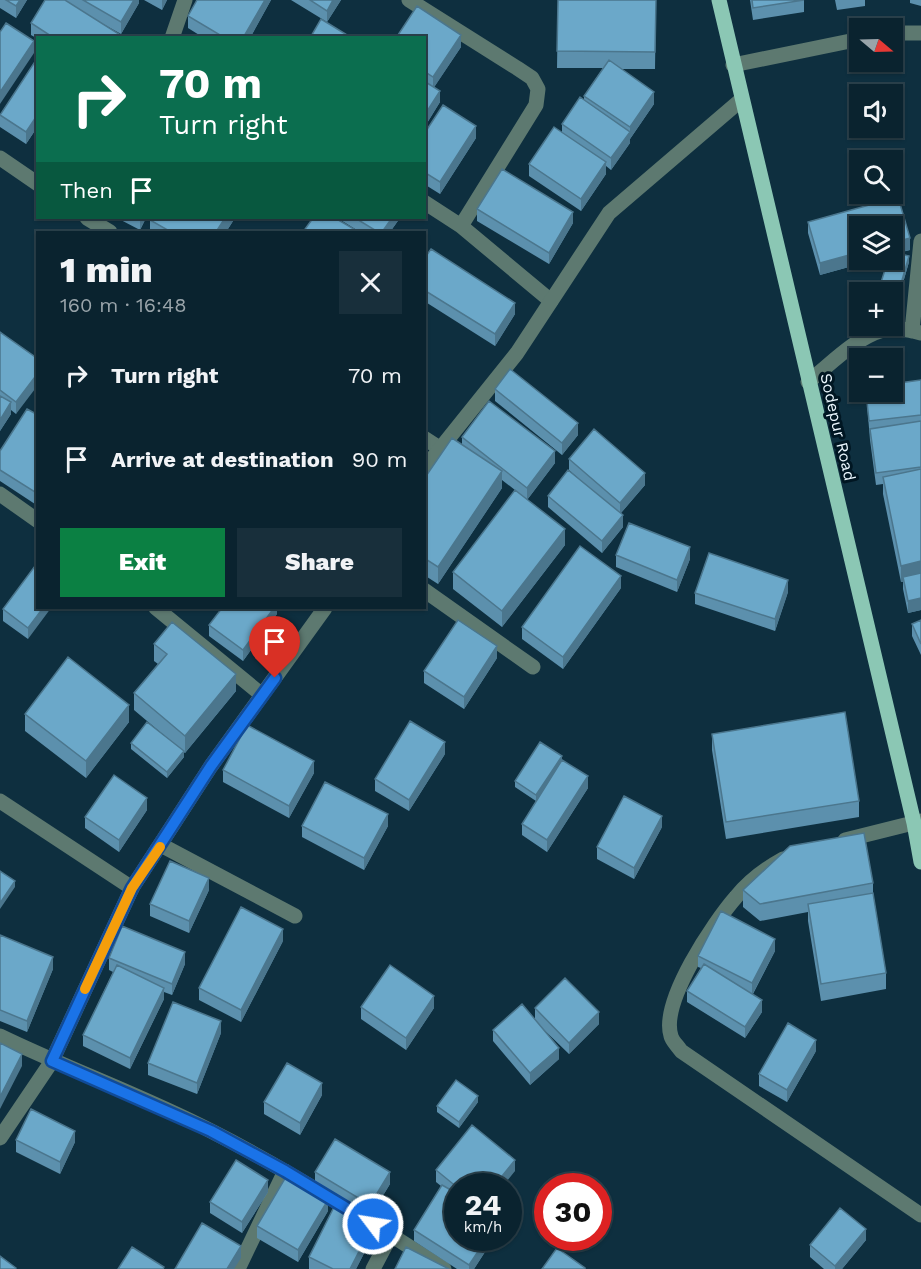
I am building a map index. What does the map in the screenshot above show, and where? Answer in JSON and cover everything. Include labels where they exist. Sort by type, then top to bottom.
[{"type":"main road","name":"Sodepur Road","points":[[718,0],[808,382],[917,822],[921,862]]},
{"type":"street","points":[[171,36],[185,0]]},
{"type":"street","points":[[409,0],[532,78],[538,89],[536,105],[461,226]]},
{"type":"street","points":[[903,33],[921,33]]},
{"type":"street","points":[[733,65],[849,41]]},
{"type":"street","points":[[426,467],[517,352],[609,213],[741,100]]},
{"type":"street","points":[[0,158],[36,183]]},
{"type":"street","points":[[426,203],[461,226],[551,301]]},
{"type":"street","points":[[89,219],[108,231]]},
{"type":"street","points":[[808,382],[861,341],[885,329],[916,332],[921,241]]},
{"type":"street","points":[[426,439],[441,449]]},
{"type":"street","points":[[0,494],[36,520]]},
{"type":"street","points":[[426,591],[533,667]]},
{"type":"street","points":[[157,609],[262,695]]},
{"type":"street","points":[[0,1138],[52,1061],[132,888],[211,766],[324,609]]},
{"type":"street","points":[[0,801],[132,888]]},
{"type":"street","points":[[828,844],[917,822]]},
{"type":"street","points":[[161,845],[295,916]]},
{"type":"street","points":[[796,852],[764,869],[737,896],[706,935],[674,999],[669,1020],[671,1037],[681,1051],[921,1215]]},
{"type":"street","points":[[0,1036],[211,1131],[285,1171],[444,1269]]},
{"type":"street","points":[[238,1269],[285,1171]]},
{"type":"street","points":[[373,1269],[390,1235]]},
{"type":"building","points":[[6,0],[20,0],[16,6]]},
{"type":"building","points":[[45,0],[65,0],[122,36],[51,36],[31,23]]},
{"type":"building","points":[[83,0],[134,0],[121,22]]},
{"type":"building","points":[[197,0],[265,0],[244,36],[222,36],[188,16]]},
{"type":"building","points":[[310,0],[333,0],[327,11]]},
{"type":"building","points":[[558,0],[656,0],[655,52],[557,51]]},
{"type":"building","points":[[752,0],[804,0],[753,8]]},
{"type":"building","points":[[417,6],[461,35],[433,77],[426,72],[426,36],[397,36]]},
{"type":"building","points":[[321,19],[349,36],[311,36]]},
{"type":"building","points":[[6,23],[34,41],[0,92],[0,32]]},
{"type":"building","points":[[36,60],[36,117],[26,132],[0,115]]},
{"type":"building","points":[[609,60],[654,92],[630,127],[584,96]]},
{"type":"building","points":[[426,82],[440,91],[426,113]]},
{"type":"building","points":[[580,97],[630,132],[611,158],[562,124]]},
{"type":"building","points":[[443,105],[476,126],[440,182],[426,173],[426,131]]},
{"type":"building","points":[[554,127],[606,162],[581,199],[529,164]]},
{"type":"building","points":[[502,169],[573,212],[549,253],[477,209]]},
{"type":"building","points":[[873,204],[900,204],[910,238],[903,240],[903,216],[849,216],[849,255],[820,263],[808,222]]},
{"type":"building","points":[[224,219],[217,231],[169,231],[150,220]]},
{"type":"building","points":[[312,219],[337,219],[357,231],[304,231]]},
{"type":"building","points":[[357,219],[391,219],[383,231],[376,231]]},
{"type":"building","points":[[431,249],[515,303],[495,334],[426,291],[426,256]]},
{"type":"building","points":[[903,255],[909,256],[901,282],[881,282],[885,270],[903,270]]},
{"type":"building","points":[[0,332],[36,358],[36,376],[16,402],[0,390]]},
{"type":"building","points":[[510,369],[578,423],[562,443],[495,389]]},
{"type":"building","points":[[921,380],[921,415],[869,421],[867,402],[903,402],[903,382]]},
{"type":"building","points":[[0,396],[11,402],[0,420]]},
{"type":"building","points":[[489,401],[555,451],[527,488],[462,437]]},
{"type":"building","points":[[27,409],[36,414],[36,493],[0,470],[0,451]]},
{"type":"building","points":[[921,421],[921,467],[876,473],[870,429]]},
{"type":"building","points":[[594,429],[645,473],[620,503],[569,459]]},
{"type":"building","points":[[452,438],[502,471],[438,567],[426,559],[426,476]]},
{"type":"building","points":[[921,469],[921,561],[901,566],[883,477]]},
{"type":"building","points":[[568,470],[623,515],[602,541],[548,496]]},
{"type":"building","points":[[515,490],[565,529],[502,611],[453,572]]},
{"type":"building","points":[[629,523],[690,547],[677,580],[616,555]]},
{"type":"building","points":[[580,546],[621,576],[563,657],[522,627]]},
{"type":"building","points":[[709,553],[788,580],[775,619],[695,593]]},
{"type":"building","points":[[36,565],[36,609],[42,609],[28,628],[3,609]]},
{"type":"building","points":[[921,573],[921,598],[908,601],[903,577]]},
{"type":"building","points":[[221,609],[273,609],[243,650],[209,625]]},
{"type":"building","points":[[458,620],[497,646],[464,697],[424,671]]},
{"type":"building","points":[[921,620],[921,644],[912,624]]},
{"type":"building","points":[[172,622],[236,674],[185,736],[134,693],[167,654],[154,644]]},
{"type":"building","points":[[68,657],[129,705],[86,761],[25,714]]},
{"type":"building","points":[[845,712],[859,801],[726,822],[712,734]]},
{"type":"building","points":[[410,721],[445,742],[409,800],[375,779]]},
{"type":"building","points":[[147,722],[184,751],[167,772],[131,743]]},
{"type":"building","points":[[247,725],[314,761],[289,806],[223,770]]},
{"type":"building","points":[[540,742],[562,756],[536,795],[515,781]]},
{"type":"building","points":[[562,760],[588,776],[547,840],[522,824]]},
{"type":"building","points":[[114,775],[147,798],[119,840],[85,817]]},
{"type":"building","points":[[325,782],[388,814],[364,858],[302,826]]},
{"type":"building","points":[[624,796],[662,816],[634,868],[597,847]]},
{"type":"building","points":[[864,833],[873,883],[760,904],[743,890],[790,846]]},
{"type":"building","points":[[170,861],[209,878],[189,921],[150,904]]},
{"type":"building","points":[[0,871],[15,881],[0,903]]},
{"type":"building","points":[[873,893],[886,973],[821,984],[808,904]]},
{"type":"building","points":[[241,907],[283,929],[241,1010],[199,988]]},
{"type":"building","points":[[721,911],[775,939],[752,983],[698,956]]},
{"type":"building","points":[[122,926],[185,952],[172,984],[109,958]]},
{"type":"building","points":[[0,935],[53,957],[27,1021],[0,1010]]},
{"type":"building","points":[[704,964],[762,1000],[745,1027],[687,991]]},
{"type":"building","points":[[117,965],[164,988],[130,1058],[83,1035]]},
{"type":"building","points":[[390,965],[434,996],[406,1038],[361,1007]]},
{"type":"building","points":[[565,978],[599,1012],[569,1043],[535,1008]]},
{"type":"building","points":[[173,1002],[221,1021],[197,1083],[148,1063]]},
{"type":"building","points":[[522,1004],[559,1048],[530,1073],[493,1030]]},
{"type":"building","points":[[788,1023],[816,1040],[787,1090],[759,1074]]},
{"type":"building","points":[[0,1043],[22,1054],[0,1097]]},
{"type":"building","points":[[287,1063],[322,1083],[300,1123],[264,1102]]},
{"type":"building","points":[[456,1080],[478,1096],[459,1122],[437,1106]]},
{"type":"building","points":[[31,1109],[75,1131],[60,1162],[16,1140]]},
{"type":"building","points":[[472,1125],[515,1160],[504,1173],[444,1173],[444,1177],[436,1170]]},
{"type":"building","points":[[335,1139],[390,1172],[370,1205],[315,1172]]},
{"type":"building","points":[[236,1160],[268,1180],[242,1222],[210,1202]]},
{"type":"building","points":[[287,1175],[328,1200],[298,1250],[257,1226]]},
{"type":"building","points":[[442,1185],[444,1186],[444,1249],[414,1230]]},
{"type":"building","points":[[335,1205],[373,1224],[350,1269],[333,1269],[309,1257]]},
{"type":"building","points":[[840,1208],[866,1229],[835,1266],[810,1245]]},
{"type":"building","points":[[202,1223],[241,1246],[227,1269],[175,1269]]},
{"type":"building","points":[[132,1247],[164,1267],[163,1269],[118,1269]]},
{"type":"building","points":[[406,1247],[449,1269],[395,1269]]},
{"type":"building","points":[[447,1251],[478,1251],[469,1265]]},
{"type":"building","points":[[555,1251],[561,1251],[585,1268],[585,1269],[542,1269]]},
{"type":"building","points":[[0,1256],[16,1268],[0,1269]]},
{"type":"slow traffic","points":[[85,989],[132,888],[160,847]]},
{"type":"route","points":[[275,678],[211,766],[132,888],[52,1061],[211,1131],[285,1171],[373,1224]]}]
